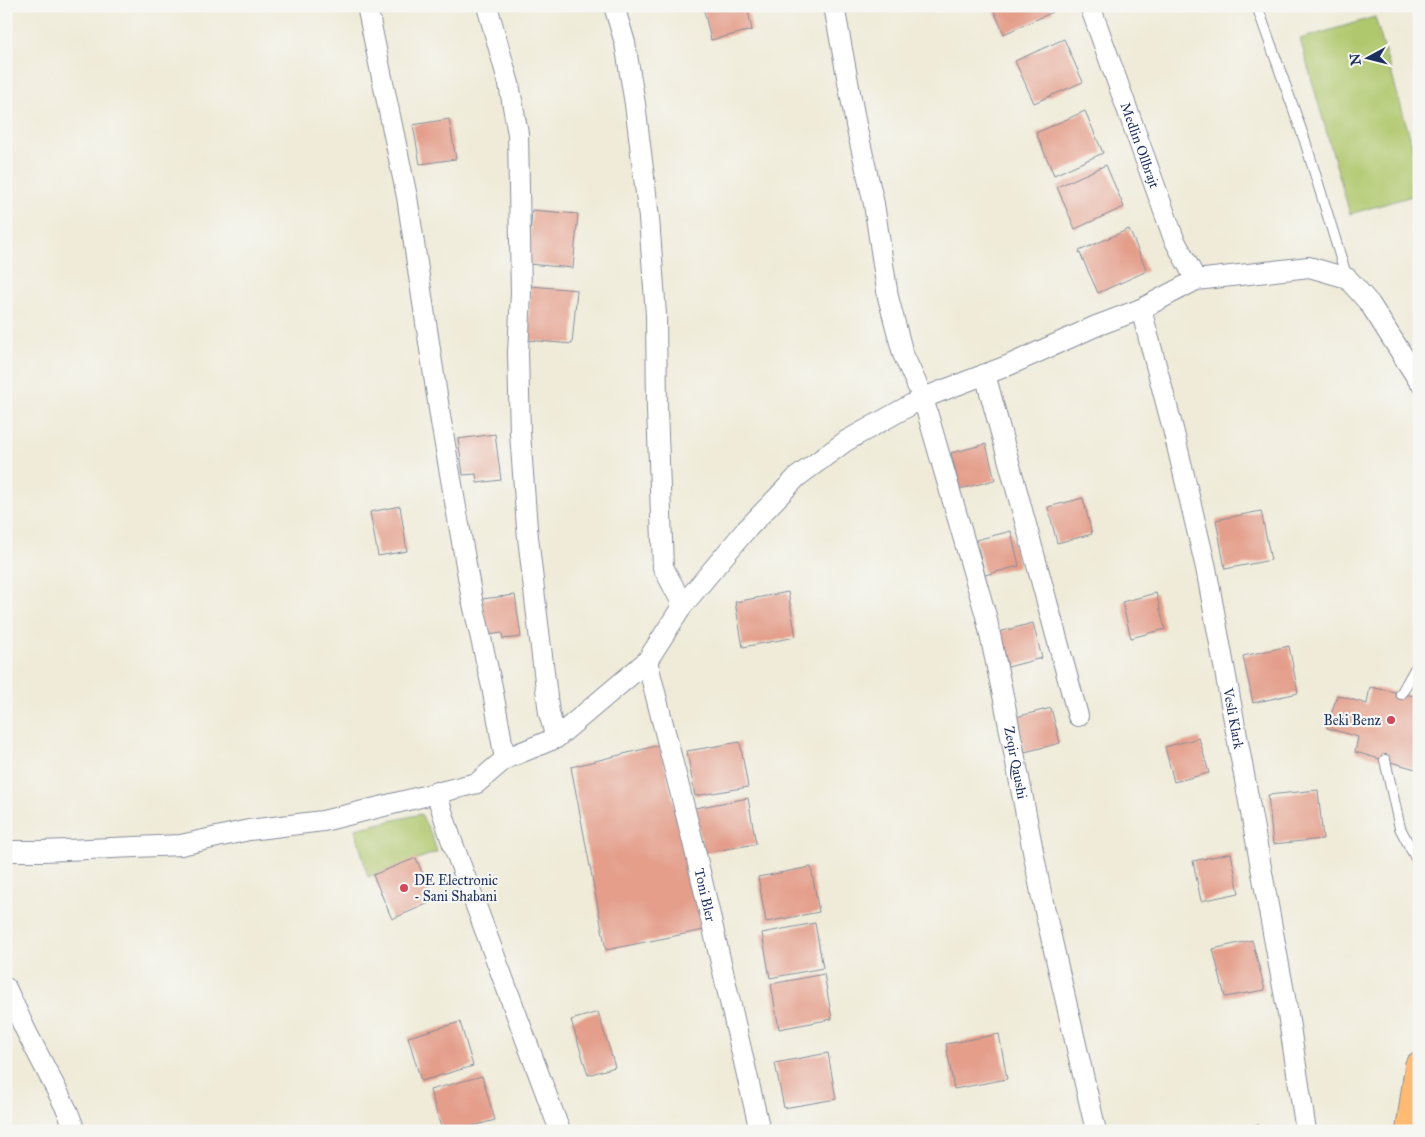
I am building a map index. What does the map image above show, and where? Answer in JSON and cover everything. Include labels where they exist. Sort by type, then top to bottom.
[{"type":"main road","points":[[1410,1131],[1419,1066]]},
{"type":"street","points":[[367,6],[407,197],[441,422],[469,579],[505,759]]},
{"type":"street","points":[[487,6],[509,84],[518,134],[522,293],[518,353],[520,433],[527,528],[537,617],[549,713],[556,738]]},
{"type":"street","points":[[614,6],[625,43],[635,104],[649,218],[656,314],[657,409],[663,567],[684,605]]},
{"type":"street","name":"Zeqir Qaushi","points":[[834,6],[856,125],[874,204],[888,297],[903,354],[923,398],[986,616],[1042,898],[1096,1131]]},
{"type":"street","name":"Medlin Ollbrajt","points":[[1090,6],[1174,239],[1196,280]]},
{"type":"street","points":[[6,851],[180,845],[249,830],[323,820],[477,783],[505,759],[556,738],[647,661],[684,605],[745,532],[797,477],[846,441],[923,398],[1096,326],[1142,309],[1196,280],[1309,267],[1347,278],[1370,304],[1419,381]]},
{"type":"street","name":"Vesli Klark","points":[[1142,309],[1206,568],[1288,1014],[1306,1131]]},
{"type":"street","points":[[984,374],[1078,716]]},
{"type":"street","name":"Toni Bler","points":[[647,661],[693,842],[760,1131]]},
{"type":"street","points":[[436,792],[451,839],[560,1131]]},
{"type":"street","points":[[6,988],[68,1112],[75,1131]]},
{"type":"lane","points":[[1256,6],[1305,140],[1347,278]]},
{"type":"lane","points":[[1401,694],[1419,662]]},
{"type":"lane","points":[[1385,760],[1400,828],[1419,864]]},
{"type":"green space","points":[[1375,17],[1419,168],[1419,194],[1350,214],[1300,39]]},
{"type":"green space","points":[[421,814],[432,836],[437,852],[368,877],[355,829]]},
{"type":"building","points":[[703,6],[747,6],[752,30],[711,40]]},
{"type":"building","points":[[992,6],[1050,6],[1053,12],[1004,34]]},
{"type":"building","points":[[1064,39],[1083,82],[1034,103],[1015,61]]},
{"type":"building","points":[[1085,111],[1103,153],[1054,175],[1036,133]]},
{"type":"building","points":[[449,119],[456,159],[420,164],[413,125]]},
{"type":"building","points":[[1106,165],[1124,207],[1075,229],[1057,187]]},
{"type":"building","points":[[532,210],[578,214],[573,268],[528,264]]},
{"type":"building","points":[[1129,229],[1147,271],[1098,293],[1079,251]]},
{"type":"building","points":[[531,286],[577,290],[572,344],[527,340]]},
{"type":"building","points":[[495,434],[501,480],[477,483],[476,474],[463,475],[458,439]]},
{"type":"building","points":[[986,444],[995,480],[960,489],[951,453]]},
{"type":"building","points":[[1083,498],[1092,534],[1057,543],[1048,507]]},
{"type":"building","points":[[400,506],[407,551],[378,556],[370,512]]},
{"type":"building","points":[[1261,511],[1271,560],[1225,569],[1216,520]]},
{"type":"building","points":[[1011,531],[1019,566],[985,575],[976,540]]},
{"type":"building","points":[[788,592],[796,637],[743,647],[735,602]]},
{"type":"building","points":[[1156,593],[1165,629],[1131,638],[1122,602]]},
{"type":"building","points":[[515,595],[521,637],[503,639],[502,633],[487,635],[482,599]]},
{"type":"building","points":[[1033,623],[1042,658],[1008,667],[999,632]]},
{"type":"building","points":[[1289,646],[1298,693],[1253,703],[1243,656]]},
{"type":"building","name":"Beki Benz","points":[[1370,687],[1419,697],[1419,770],[1355,752],[1358,737],[1327,728],[1337,695],[1367,704]]},
{"type":"building","points":[[1051,708],[1060,743],[1025,752],[1016,717]]},
{"type":"building","points":[[1199,738],[1209,773],[1174,782],[1165,747]]},
{"type":"building","points":[[740,742],[748,787],[695,796],[687,751]]},
{"type":"building","points":[[660,745],[704,930],[606,950],[571,767]]},
{"type":"building","points":[[1318,790],[1323,839],[1273,844],[1268,795]]},
{"type":"building","points":[[748,798],[756,844],[703,853],[695,808]]},
{"type":"building","points":[[1231,853],[1239,893],[1201,901],[1193,861]]},
{"type":"building","name":"DE Electronic - Sani Shabani","points":[[416,858],[434,901],[392,919],[373,875]]},
{"type":"building","points":[[811,867],[819,912],[766,922],[758,877]]},
{"type":"building","points":[[815,923],[823,968],[770,978],[762,933]]},
{"type":"building","points":[[1252,940],[1265,990],[1225,997],[1213,949]]},
{"type":"building","points":[[824,974],[832,1019],[779,1029],[771,984]]},
{"type":"building","points":[[598,1012],[615,1067],[588,1075],[571,1020]]},
{"type":"building","points":[[460,1022],[473,1066],[421,1081],[408,1037]]},
{"type":"building","points":[[999,1034],[1007,1079],[954,1089],[946,1044]]},
{"type":"building","points":[[828,1053],[836,1099],[784,1108],[775,1063]]},
{"type":"building","points":[[482,1076],[495,1120],[455,1131],[442,1131],[430,1090]]},
{"type":"building","points":[[1258,1124],[1260,1131],[1237,1131],[1237,1130]]},
{"type":"place","name":"Beki Benz","points":[[1391,720]]},
{"type":"place","name":"DE Electronic - Sani Shabani","points":[[404,888]]}]
